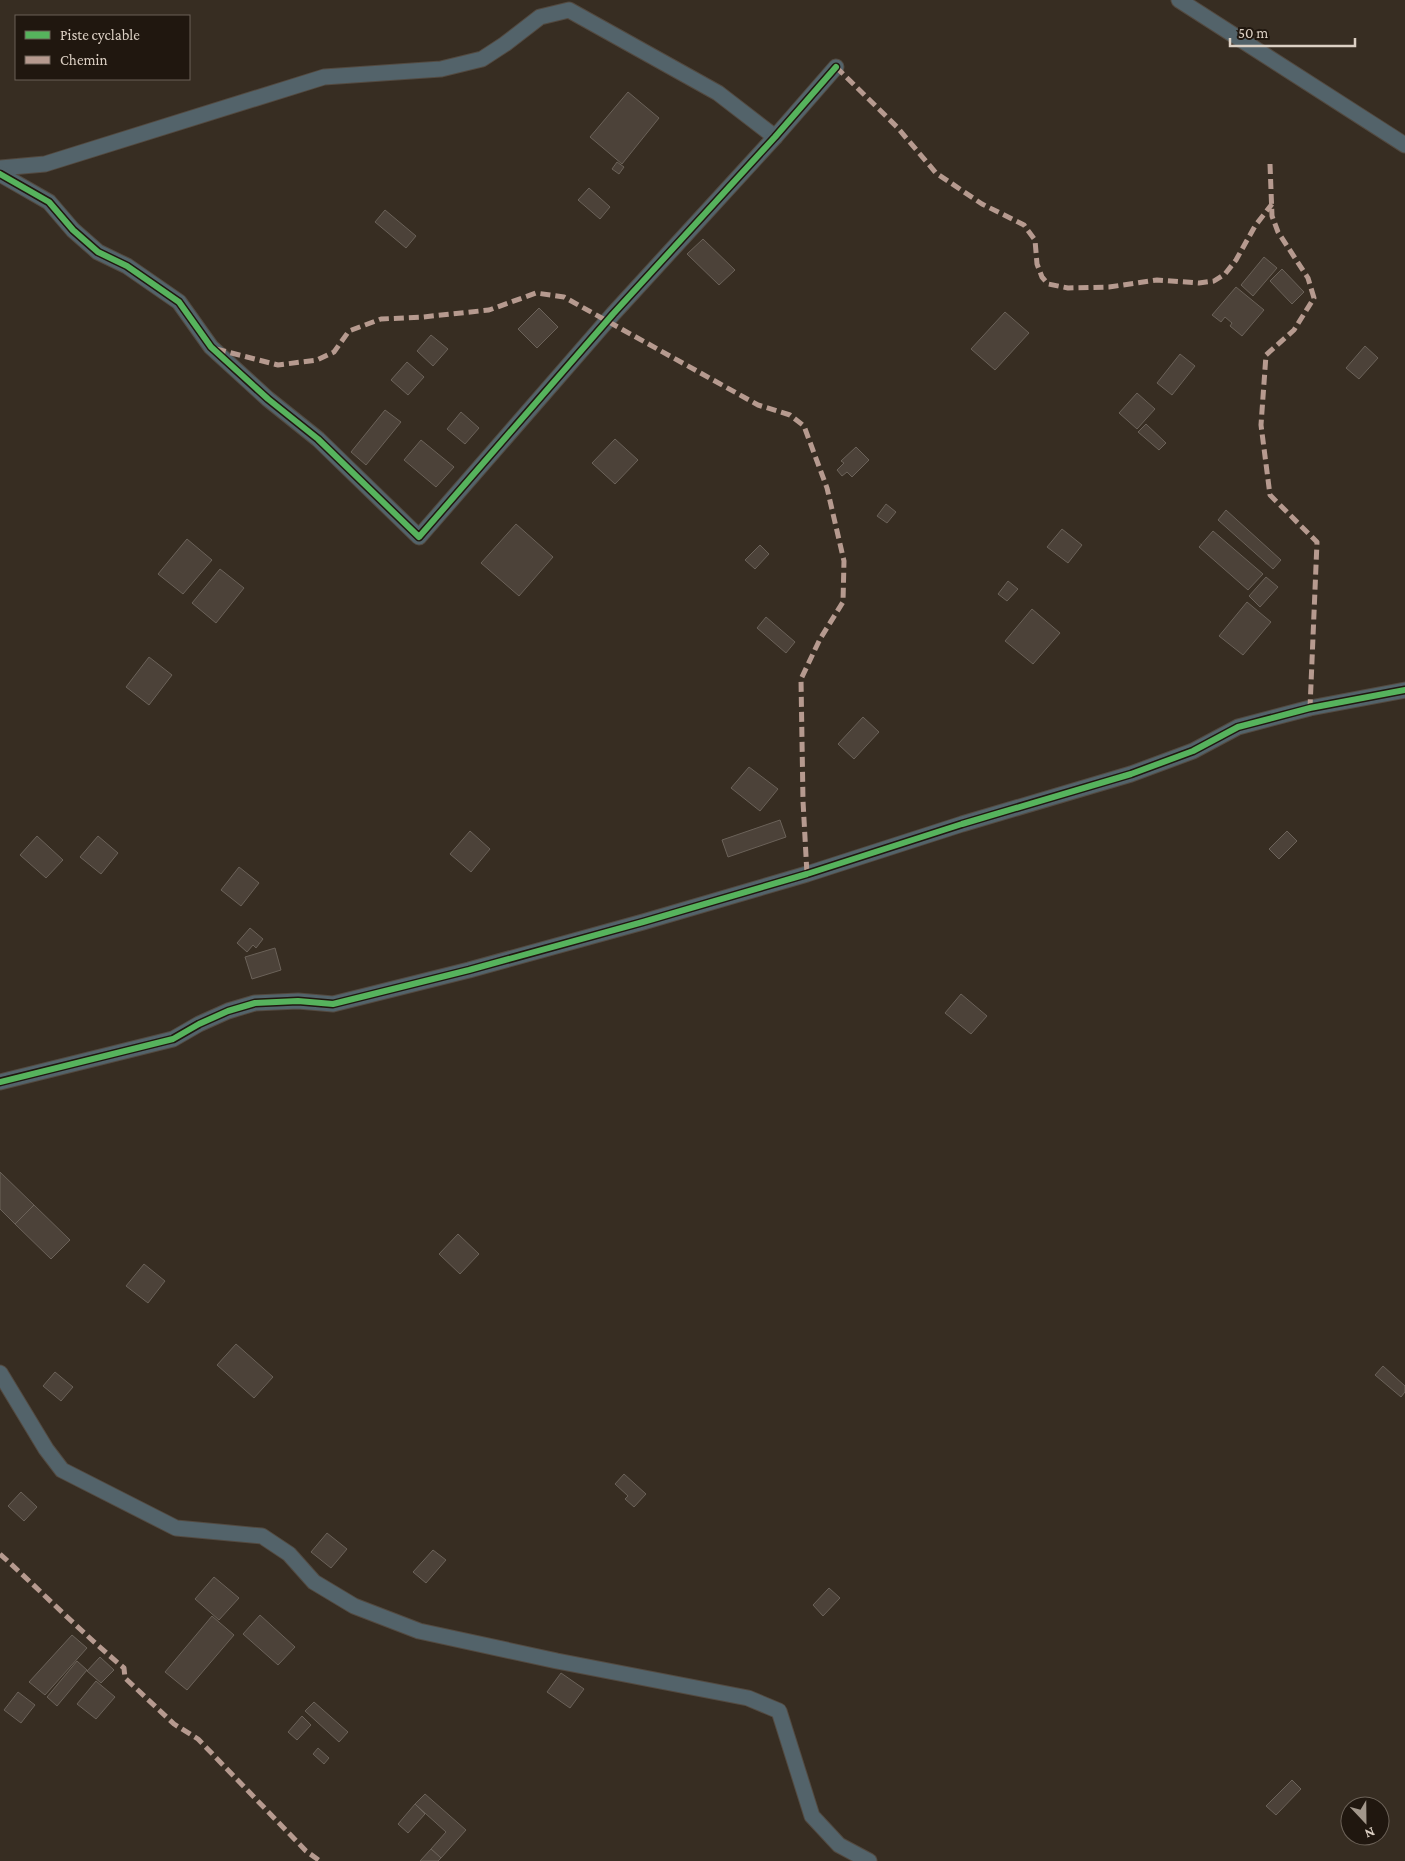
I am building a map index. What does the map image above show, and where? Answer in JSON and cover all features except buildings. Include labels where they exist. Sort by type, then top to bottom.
[{"type":"street","points":[[1179,0],[1405,144]]},
{"type":"street","points":[[0,168],[45,164],[324,77],[441,69],[482,59],[540,17],[569,10],[718,93],[775,137]]},
{"type":"street","points":[[0,174],[49,202],[73,230],[98,252],[127,266],[180,302],[210,347],[268,399],[318,439],[419,537],[613,314],[775,137],[836,67]]},
{"type":"street","points":[[0,1082],[173,1039],[198,1024],[228,1011],[255,1003],[298,1002],[333,1004],[469,970],[643,922],[807,874],[962,824],[1131,774],[1193,751],[1238,727],[1310,708],[1405,690]]},
{"type":"street","points":[[0,1374],[46,1449],[62,1470],[176,1528],[262,1536],[290,1554],[314,1582],[354,1606],[419,1631],[557,1661],[748,1698],[779,1712],[812,1816],[839,1845],[869,1861]]},
{"type":"marked path","points":[[836,67],[897,127],[936,173],[982,204],[1024,225],[1035,240],[1037,264],[1042,277],[1048,284],[1068,288],[1109,287],[1157,280],[1199,283],[1214,281],[1225,274],[1236,260],[1255,226],[1272,204]]},
{"type":"marked path","points":[[1270,164],[1272,216],[1278,232],[1308,278],[1314,298],[1294,330],[1266,355],[1261,425],[1270,495],[1317,542],[1310,708]]},
{"type":"marked path","points":[[216,349],[278,365],[317,360],[334,352],[349,331],[381,319],[489,310],[536,293],[564,297],[758,405],[790,415],[804,426],[827,488],[844,561],[843,602],[820,639],[801,679],[803,801],[807,874]]},
{"type":"marked path","points":[[0,1554],[124,1668],[125,1678],[174,1724],[198,1739],[306,1851],[320,1861]]},
{"type":"cycle path","points":[[0,174],[49,202],[73,230],[98,252],[127,266],[179,302],[211,347],[268,399],[318,439],[419,537],[613,314],[775,137],[836,67]]},
{"type":"cycle path","points":[[0,1082],[173,1039],[199,1024],[228,1011],[255,1003],[298,1001],[333,1004],[469,970],[643,922],[807,874],[962,824],[1131,774],[1193,751],[1238,727],[1310,708],[1405,690]]}]
